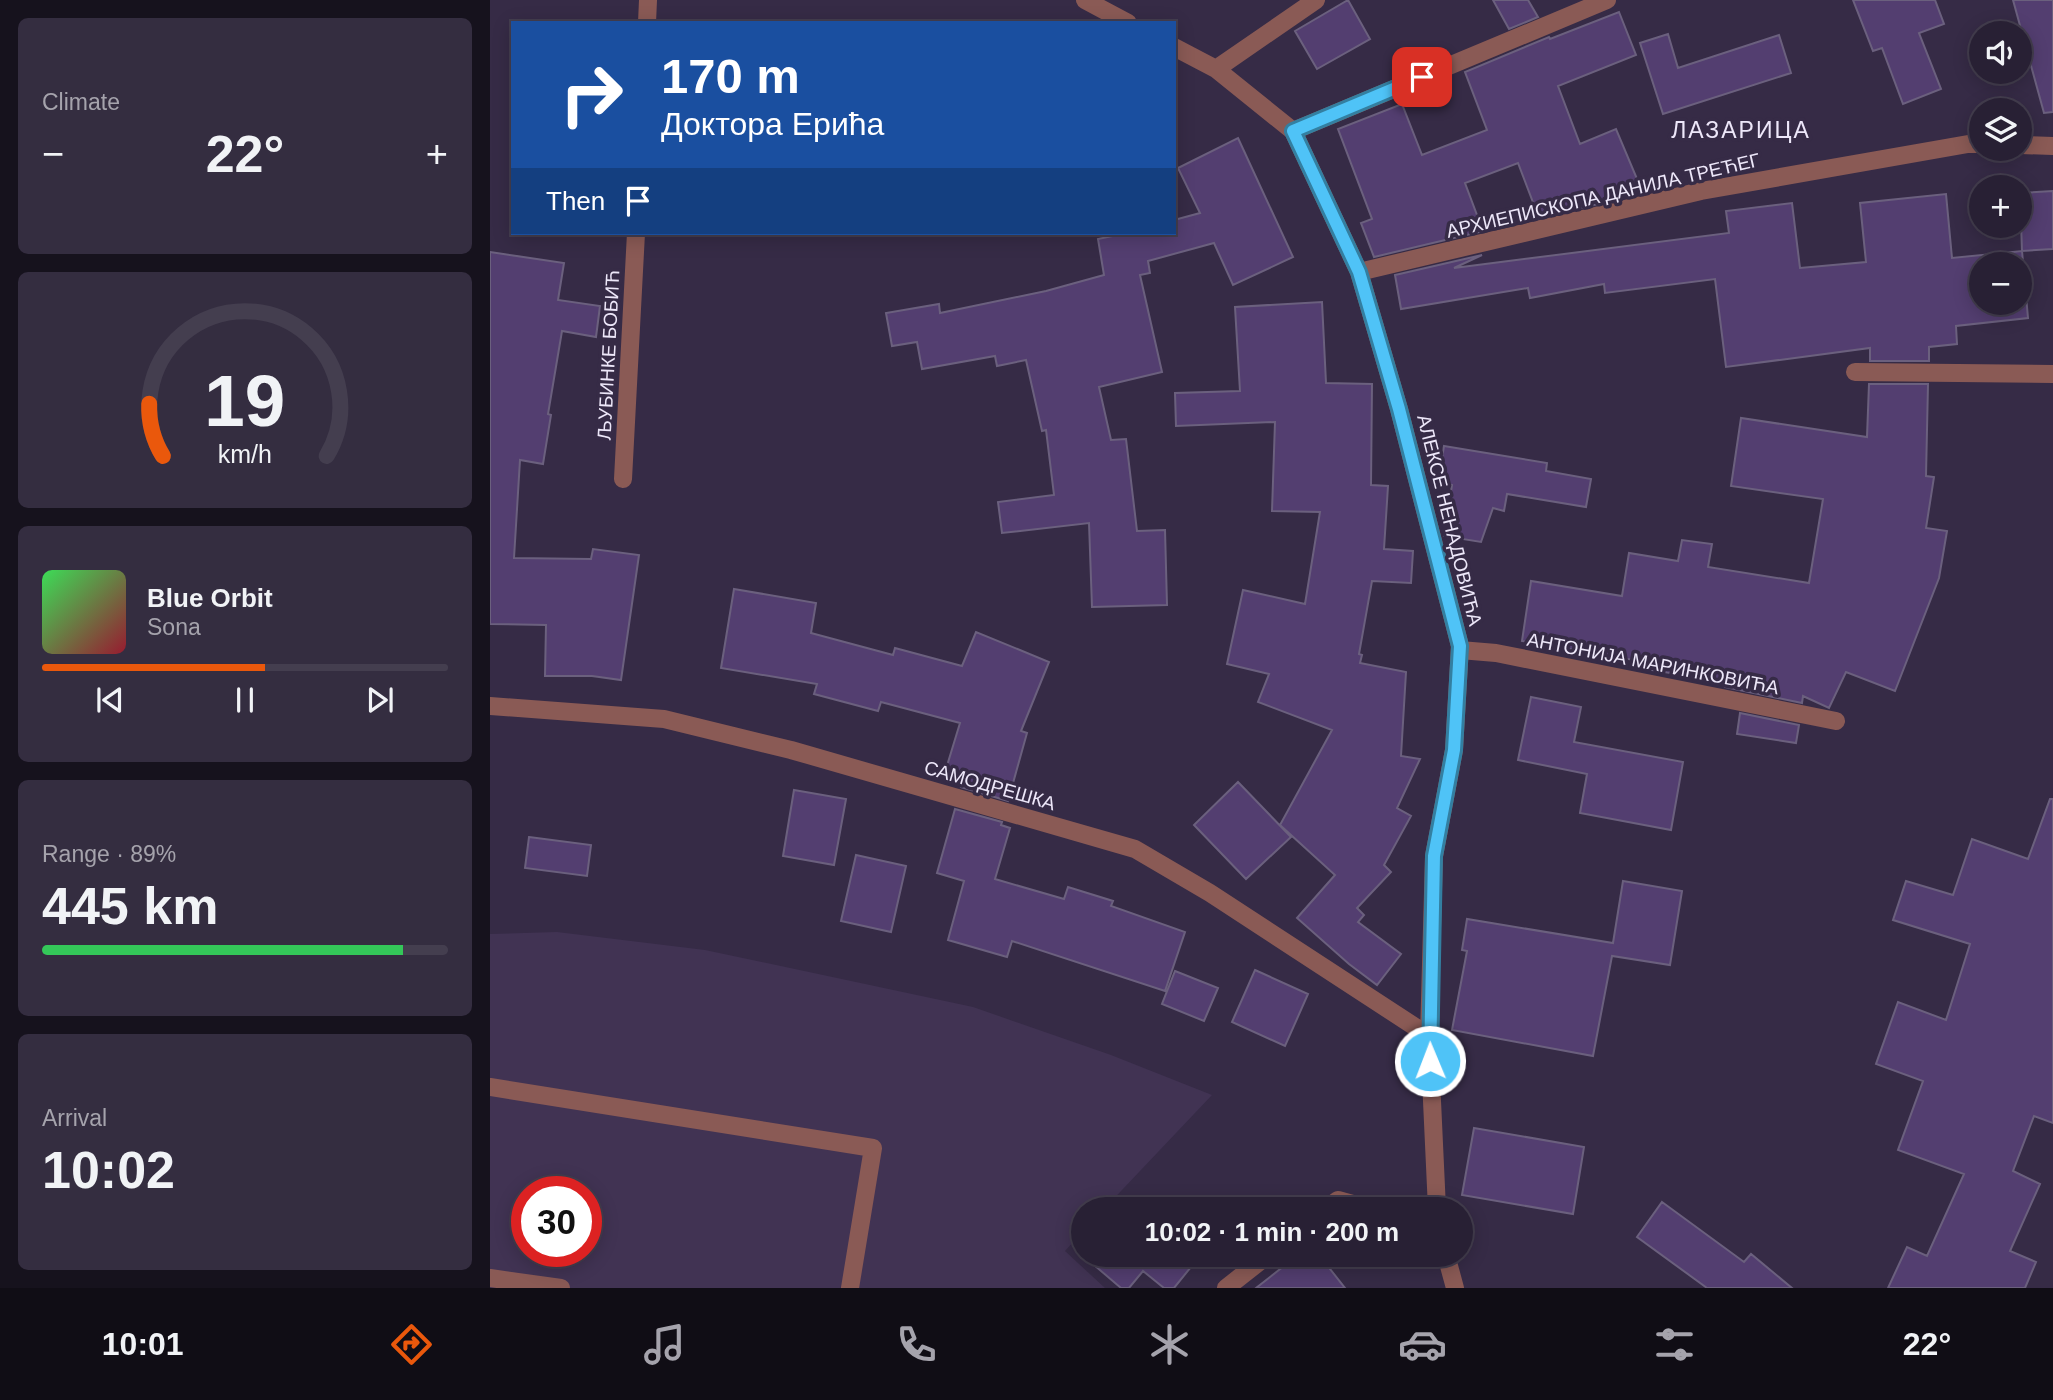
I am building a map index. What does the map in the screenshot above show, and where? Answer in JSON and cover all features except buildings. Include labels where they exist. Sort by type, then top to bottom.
[{"type":"street","points":[[647,21],[648,0]]},
{"type":"street","points":[[1084,0],[1124,21]]},
{"type":"street","points":[[1216,69],[1316,0]]},
{"type":"street","points":[[1293,131],[1607,0]]},
{"type":"street","name":"АЛЕКСЕ НЕНАДОВИЋА","points":[[1176,48],[1216,69],[1293,131],[1359,272],[1399,409],[1460,650],[1454,750],[1434,856],[1429,1037],[1436,1197]]},
{"type":"street","name":"АРХИЕПИСКОПА ДАНИЛА ТРЕЋЕГ","points":[[1359,272],[1701,191],[1969,144]]},
{"type":"street","points":[[2032,145],[2053,146]]},
{"type":"street","name":"ЉУБИНКЕ БОБИЋ","points":[[623,479],[636,235]]},
{"type":"street","points":[[1854,372],[2053,374]]},
{"type":"street","name":"АНТОНИЈА МАРИНКОВИЋА","points":[[1460,650],[1496,653],[1836,721]]},
{"type":"street","name":"САМОДРЕШКА","points":[[490,706],[664,719],[792,750],[1135,849],[1210,893],[1429,1037]]},
{"type":"street","points":[[490,1087],[873,1148],[850,1288]]},
{"type":"street","points":[[1226,1288],[1253,1267]]},
{"type":"street","points":[[1449,1267],[1455,1288]]},
{"type":"street","points":[[490,1278],[561,1288]]},
{"type":"shaded area","points":[[557,932],[705,950],[973,1007],[1111,1055],[1212,1095],[1115,1197],[1071,1197],[1071,1244],[1065,1251],[1071,1257],[1071,1267],[1082,1267],[1105,1288],[490,1288],[490,934]]},
{"type":"district","name":"ЛАЗАРИЦА","points":[[1741,130]]},
{"type":"route","points":[[1422,77],[1293,131],[1359,272],[1399,409],[1460,646],[1454,750],[1434,856],[1430,1061]]}]
